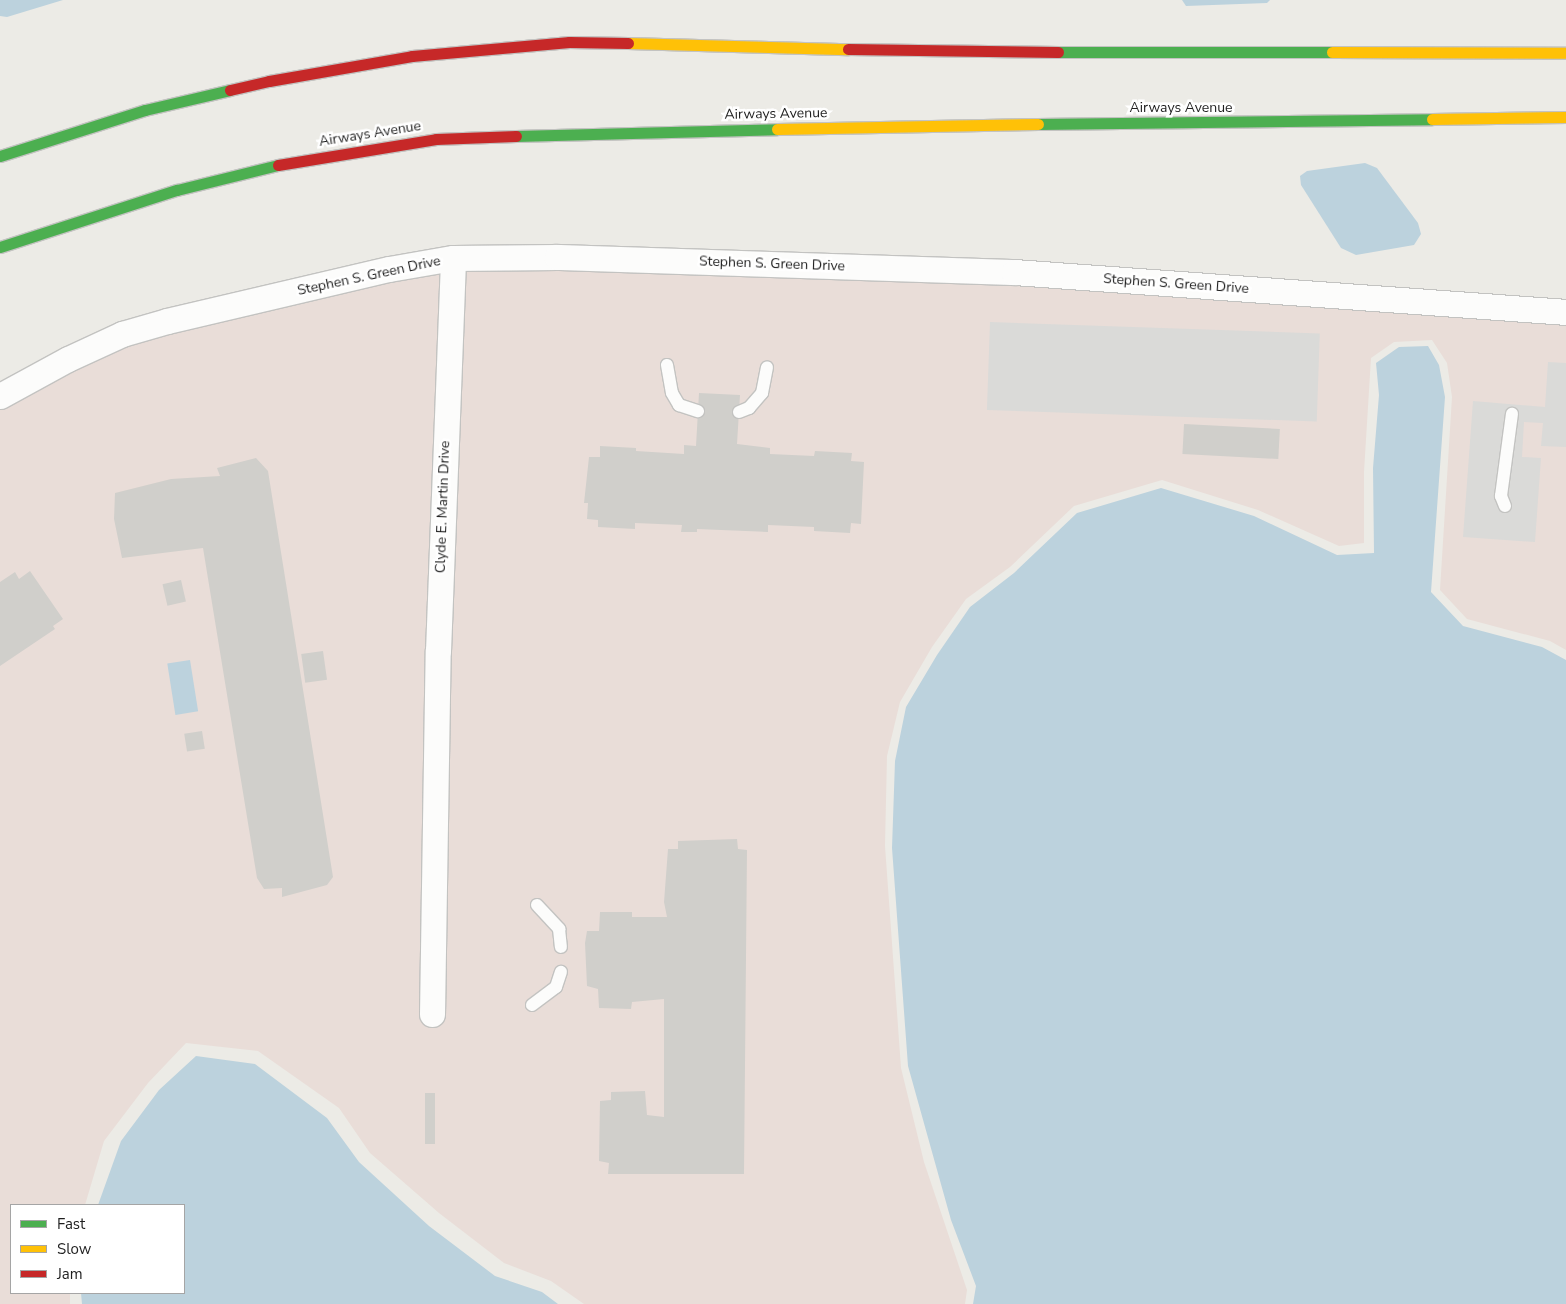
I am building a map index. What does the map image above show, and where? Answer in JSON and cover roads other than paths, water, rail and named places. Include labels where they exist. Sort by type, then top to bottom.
[{"type":"main road","points":[[0,156],[145,110],[269,81],[412,56],[569,42],[990,52],[1199,50],[1566,53]]},
{"type":"main road","name":"Airways Avenue","points":[[0,246],[186,188],[295,161],[436,139],[576,133],[1001,124],[1566,117]]},
{"type":"street","name":"Stephen S. Green Drive","points":[[0,396],[68,359],[122,334],[167,321],[379,271],[453,258],[557,257],[1014,272],[1566,312]]},
{"type":"street","name":"Clyde E. Martin Drive","points":[[432,1014],[438,651],[453,258]]},
{"type":"lane","points":[[667,365],[672,393],[679,405],[698,411]]},
{"type":"lane","points":[[739,412],[749,408],[762,393],[766,367]]},
{"type":"lane","points":[[1505,506],[1501,496],[1512,414]]},
{"type":"lane","points":[[537,905],[559,929],[562,947]]},
{"type":"lane","points":[[532,1005],[556,988],[561,972]]},
{"type":"water","points":[[0,0],[63,0],[7,17],[0,16]]},
{"type":"water","points":[[1182,0],[1270,0],[1267,3],[1186,6]]},
{"type":"water","points":[[1365,163],[1377,168],[1418,223],[1421,234],[1414,245],[1356,255],[1341,248],[1301,185],[1300,176],[1307,171]]},
{"type":"water","points":[[1428,346],[1439,365],[1445,397],[1431,592],[1463,626],[1542,647],[1566,660],[1566,1304],[973,1304],[976,1286],[951,1220],[908,1066],[892,848],[895,761],[906,707],[937,655],[970,607],[1014,573],[1077,513],[1161,488],[1254,516],[1337,555],[1374,553],[1373,468],[1379,395],[1376,363],[1399,347]]},
{"type":"water","points":[[190,660],[198,711],[175,715],[167,664]]},
{"type":"water","points":[[196,1056],[255,1064],[327,1118],[359,1162],[429,1226],[495,1276],[542,1292],[558,1304],[82,1304],[81,1294],[185,1294],[185,1204],[98,1204],[121,1141],[159,1090]]}]
